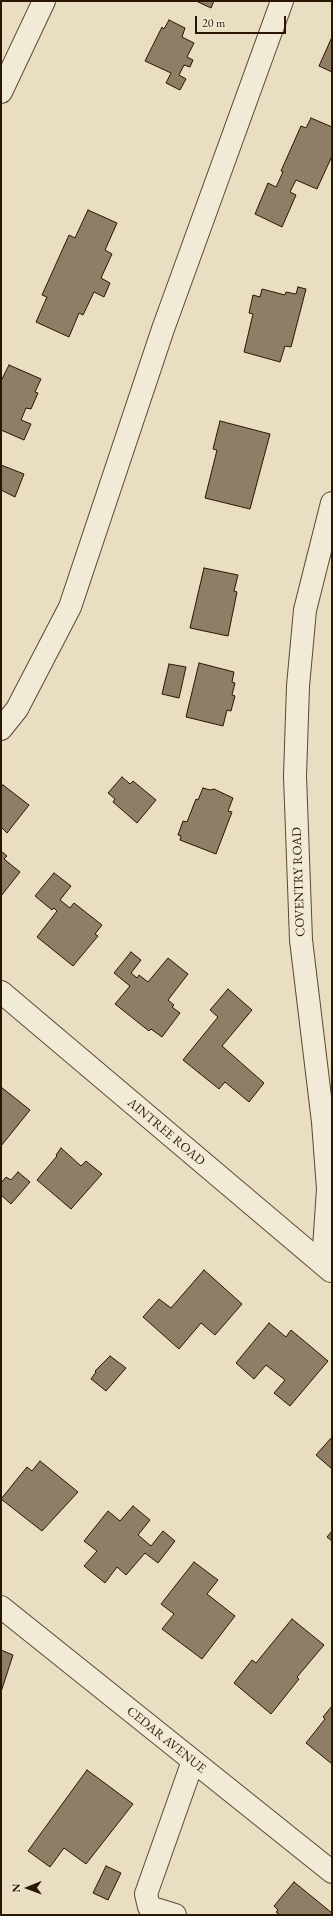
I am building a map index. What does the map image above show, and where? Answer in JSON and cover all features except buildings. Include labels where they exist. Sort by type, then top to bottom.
[{"type":"street","points":[[1,92],[44,1]]},
{"type":"street","points":[[1,729],[18,709],[70,607],[165,321],[282,1]]},
{"type":"street","name":"COVENTRY ROAD","points":[[327,1267],[328,1189],[323,1122],[301,940],[295,776],[298,686],[305,610],[332,503]]},
{"type":"street","name":"AINTREE ROAD","points":[[1,992],[327,1267]]},
{"type":"street","name":"CEDAR AVENUE","points":[[1,1607],[332,1872]]},
{"type":"street","points":[[175,1915],[149,1907],[146,1894],[193,1761]]}]
